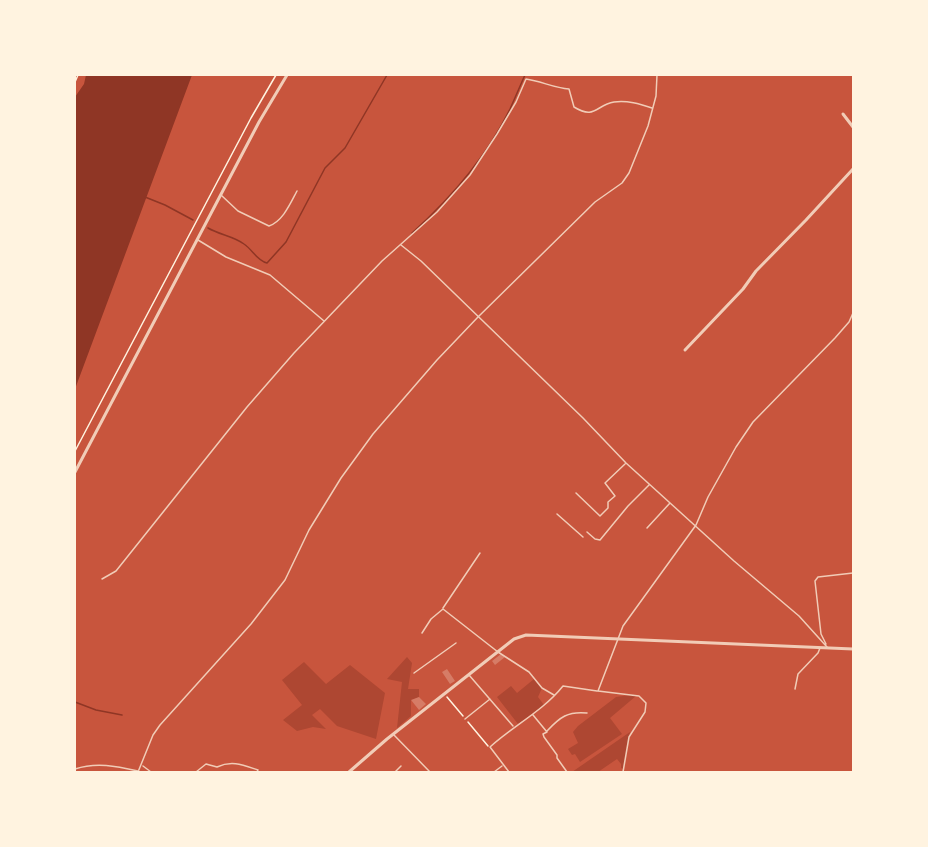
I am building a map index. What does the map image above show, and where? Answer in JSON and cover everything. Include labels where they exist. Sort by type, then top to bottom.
[{"type":"street","points":[[75,472],[220,195],[287,75]]},
{"type":"street","points":[[843,114],[853,127]]},
{"type":"street","points":[[685,350],[853,169]]},
{"type":"street","points":[[352,771],[392,734],[498,651],[514,639],[526,635],[853,649]]},
{"type":"lane","points":[[75,769],[89,764],[100,764],[138,772],[153,735],[160,725],[251,624],[285,580],[309,530],[341,478],[373,434],[478,317],[596,202],[622,183],[629,173],[643,139],[652,109],[657,75]]},
{"type":"lane","points":[[102,579],[116,571],[248,407],[324,321],[400,244],[437,212],[470,176],[502,126],[526,79],[569,89],[574,107],[587,113],[617,101],[640,104],[652,109]]},
{"type":"lane","points":[[220,195],[238,211],[260,224],[269,226],[282,217],[297,191]]},
{"type":"lane","points":[[197,240],[226,257],[270,275],[324,321]]},
{"type":"lane","points":[[400,244],[583,418],[626,463],[799,616],[827,648]]},
{"type":"lane","points":[[598,691],[623,626],[696,525],[708,497],[736,447],[753,422],[849,322],[853,314]]},
{"type":"lane","points":[[849,322],[853,323]]},
{"type":"lane","points":[[576,494],[600,516],[608,508],[608,502],[615,496],[605,483],[626,463]]},
{"type":"lane","points":[[587,532],[600,540],[650,484]]},
{"type":"lane","points":[[647,528],[670,503]]},
{"type":"lane","points":[[557,514],[583,537]]},
{"type":"lane","points":[[422,633],[431,618],[443,609],[480,553]]},
{"type":"lane","points":[[827,648],[821,634],[815,581],[818,577],[853,573]]},
{"type":"lane","points":[[443,609],[529,672],[542,688],[554,695]]},
{"type":"lane","points":[[414,673],[456,643]]},
{"type":"lane","points":[[795,689],[798,674],[818,653],[820,647]]},
{"type":"lane","points":[[469,674],[513,727]]},
{"type":"lane","points":[[509,772],[490,747],[513,727],[533,715],[563,686],[639,696],[646,703],[645,712],[629,737],[623,772]]},
{"type":"lane","points":[[465,719],[491,699]]},
{"type":"lane","points":[[567,772],[543,734],[569,713],[578,711],[587,713]]},
{"type":"lane","points":[[533,715],[547,732]]},
{"type":"lane","points":[[392,734],[430,772]]},
{"type":"lane","points":[[196,772],[206,764],[217,767],[226,763],[247,766],[258,770],[257,772]]},
{"type":"lane","points":[[142,765],[152,772]]},
{"type":"lane","points":[[494,772],[503,765]]},
{"type":"lane","points":[[395,772],[401,766]]},
{"type":"path","points":[[75,82],[78,75]]},
{"type":"path","points":[[75,451],[276,75]]},
{"type":"shaded area","points":[[86,75],[192,75],[75,389],[75,97],[84,84]]},
{"type":"shaded area","points":[[407,657],[412,663],[408,689],[419,689],[419,697],[411,701],[411,716],[397,728],[402,682],[387,679]]},
{"type":"shaded area","points":[[304,662],[326,684],[350,665],[385,693],[376,739],[337,726],[320,709],[312,715],[326,729],[313,727],[297,731],[283,720],[302,705],[282,680]]},
{"type":"shaded area","points":[[534,679],[542,688],[538,697],[544,705],[518,724],[497,697],[511,686],[517,693]]},
{"type":"shaded area","points":[[636,696],[610,718],[622,734],[580,762],[568,749],[578,743],[573,732],[616,697]]},
{"type":"shaded area","points":[[630,732],[623,769],[617,759],[598,772],[572,772]]},
{"type":"building","points":[[501,654],[505,657],[495,665],[492,661]]},
{"type":"building","points":[[447,669],[455,681],[450,684],[442,672]]},
{"type":"building","points":[[419,697],[426,704],[419,710],[411,700]]},
{"type":"waterway","points":[[208,228],[240,241],[260,260],[267,263],[286,242],[325,168],[345,148],[387,75]]},
{"type":"waterway","points":[[412,233],[454,191],[479,160],[501,126],[525,75]]},
{"type":"waterway","points":[[145,197],[193,220]]},
{"type":"waterway","points":[[75,702],[96,710],[122,715]]}]
